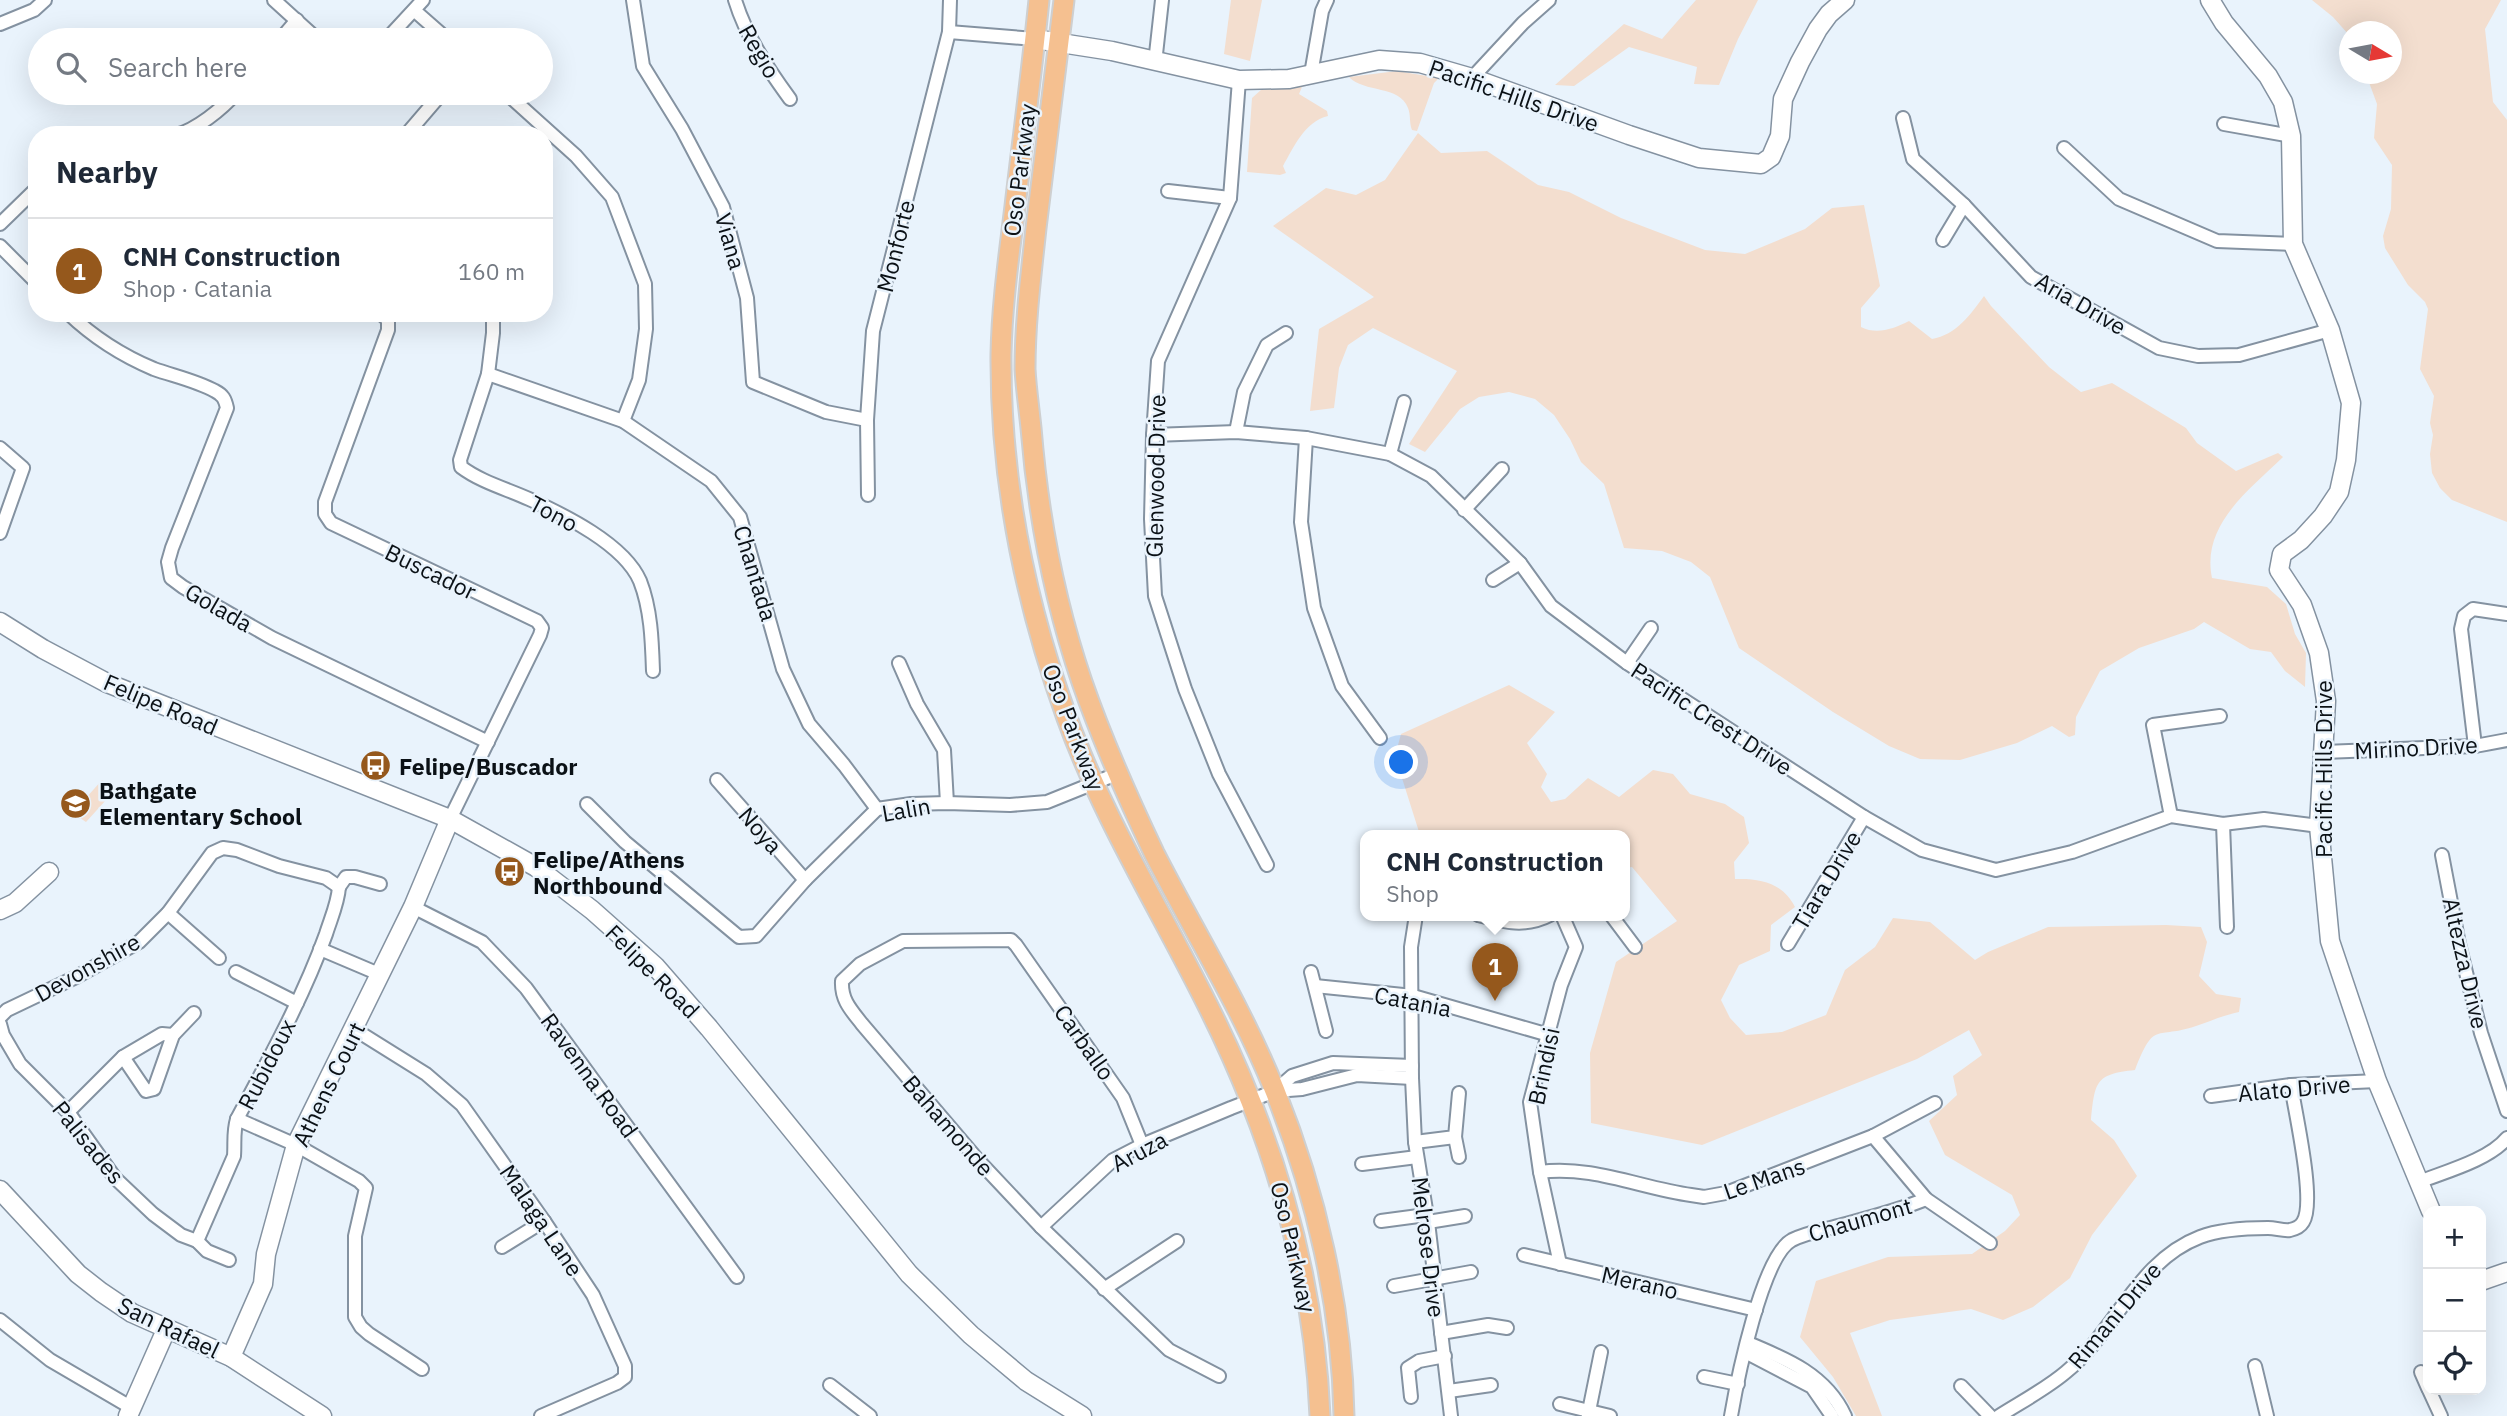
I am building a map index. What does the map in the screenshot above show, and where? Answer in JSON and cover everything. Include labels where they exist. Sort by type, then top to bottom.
[{"type":"main road","name":"Oso Parkway","points":[[1039,0],[1008,259],[1002,335],[1002,401],[1013,507],[1025,575],[1055,682],[1093,783],[1208,1005],[1252,1100],[1277,1172],[1301,1267],[1314,1345],[1320,1416]]},
{"type":"main road","name":"Oso Parkway","points":[[1064,0],[1031,275],[1025,370],[1040,514],[1062,612],[1082,681],[1119,773],[1154,852],[1244,1022],[1275,1091],[1315,1217],[1339,1346],[1345,1416]]},
{"type":"street","points":[[0,24],[34,10],[45,0]]},
{"type":"street","points":[[274,0],[305,28]]},
{"type":"street","points":[[398,28],[423,0]]},
{"type":"street","name":"Viana","points":[[633,0],[643,66],[682,129],[723,207],[747,298],[753,382],[826,412],[867,420]]},
{"type":"street","name":"Regio","points":[[735,0],[741,20],[773,76],[790,99]]},
{"type":"street","name":"Monforte","points":[[868,495],[867,420],[873,331],[949,32],[950,0]]},
{"type":"street","points":[[1155,62],[1162,0]]},
{"type":"street","points":[[1311,74],[1322,11],[1327,0]]},
{"type":"street","points":[[1472,78],[1523,23],[1549,0]]},
{"type":"street","name":"Pacific Hills Drive","points":[[1035,39],[1112,51],[1239,80],[1289,79],[1379,60],[1420,63],[1472,78],[1699,158],[1761,164],[1771,157],[1780,135],[1783,99],[1800,62],[1818,29],[1829,14],[1845,0]]},
{"type":"street","name":"Pacific Hills Drive","points":[[2210,0],[2224,23],[2268,76],[2283,103],[2291,136],[2293,244],[2330,330],[2351,403],[2346,460],[2339,492],[2301,540],[2282,554],[2279,570],[2302,605],[2319,653],[2326,701],[2319,826],[2330,941],[2377,1081],[2429,1206]]},
{"type":"street","points":[[415,11],[434,28]]},
{"type":"street","points":[[290,28],[297,20]]},
{"type":"street","points":[[949,32],[1035,39]]},
{"type":"street","name":"Glenwood Drive","points":[[1239,80],[1230,198],[1158,361],[1151,519],[1155,596],[1185,689],[1219,774],[1266,865]]},
{"type":"street","points":[[194,126],[222,105]]},
{"type":"street","points":[[414,126],[432,105]]},
{"type":"street","points":[[519,105],[543,126]]},
{"type":"street","name":"Aria Drive","points":[[1903,118],[1913,159],[1964,205],[2031,277],[2160,348],[2198,356],[2239,355],[2330,330]]},
{"type":"street","points":[[2224,124],[2291,136]]},
{"type":"street","points":[[553,135],[576,156],[612,197],[645,284],[646,329],[639,380],[623,421]]},
{"type":"street","points":[[2064,148],[2119,199],[2217,241],[2293,244]]},
{"type":"street","points":[[1168,191],[1230,198]]},
{"type":"street","points":[[0,224],[28,197]]},
{"type":"street","points":[[1943,240],[1964,205]]},
{"type":"street","points":[[0,246],[28,274]]},
{"type":"street","name":"Golada","points":[[77,322],[89,334],[151,368],[214,390],[226,401],[227,408],[172,548],[168,562],[171,578],[272,638],[488,742]]},
{"type":"street","name":"Buscador","points":[[388,322],[388,330],[325,502],[325,514],[331,523],[537,621],[542,628],[450,819]]},
{"type":"street","points":[[488,374],[493,322]]},
{"type":"street","points":[[1236,432],[1244,392],[1267,345],[1286,332]]},
{"type":"street","name":"Chantada","points":[[488,374],[623,421],[711,481],[740,517],[783,669],[809,724],[845,765],[877,809]]},
{"type":"street","name":"Tono","points":[[488,374],[460,460],[461,467],[577,523],[618,552],[639,578],[643,591],[652,633],[653,671]]},
{"type":"street","points":[[1390,454],[1404,402]]},
{"type":"street","name":"Pacific Crest Drive","points":[[1153,435],[1236,432],[1306,438],[1390,454],[1431,476],[1520,564],[1551,606],[1627,663],[1864,817],[1922,850],[1996,870],[2072,852],[2171,816],[2223,824],[2264,819],[2319,826]]},
{"type":"street","points":[[1306,438],[1301,522],[1314,608],[1342,687],[1380,738]]},
{"type":"street","points":[[0,448],[23,468],[0,533]]},
{"type":"street","points":[[1464,510],[1502,469]]},
{"type":"street","points":[[1493,580],[1520,564]]},
{"type":"street","points":[[2475,746],[2461,629],[2464,616],[2473,609],[2507,614]]},
{"type":"street","name":"Felipe Road","points":[[0,622],[43,649],[107,683],[450,819],[536,867],[592,910],[654,966],[709,1028],[909,1274],[971,1335],[1026,1381],[1082,1416]]},
{"type":"street","points":[[1627,663],[1651,628]]},
{"type":"street","points":[[899,663],[916,704],[944,750],[947,803]]},
{"type":"street","points":[[2171,816],[2153,725],[2220,716]]},
{"type":"street","name":"Mirino Drive","points":[[2324,752],[2475,746],[2507,740]]},
{"type":"street","name":"Lalin","points":[[587,804],[625,842],[739,936],[756,936],[805,880],[877,809],[911,804],[1047,803],[1119,773]]},
{"type":"street","name":"Noya","points":[[717,780],[805,880]]},
{"type":"street","name":"Tiara Drive","points":[[1788,944],[1864,817]]},
{"type":"street","name":"Athens Court","points":[[231,1357],[263,1283],[265,1254],[296,1145],[412,907],[450,819]]},
{"type":"street","points":[[2223,824],[2227,927]]},
{"type":"street","name":"Devonshire","points":[[0,1017],[7,1010],[76,977],[139,942],[168,913],[212,853],[223,848],[326,878],[339,887]]},
{"type":"street","name":"Altezza Drive","points":[[2442,855],[2459,944],[2481,1033],[2507,1111]]},
{"type":"street","points":[[0,911],[15,903],[49,872]]},
{"type":"street","points":[[339,887],[346,877],[380,884]]},
{"type":"street","name":"Rubidoux","points":[[197,1241],[234,1156],[233,1132],[237,1119],[297,1003],[320,949],[338,898],[339,887]]},
{"type":"street","name":"Ravenna Road","points":[[412,907],[482,942],[526,988],[737,1277]]},
{"type":"street","points":[[168,913],[219,958]]},
{"type":"street","name":"Melrose Drive","points":[[1415,921],[1411,947],[1415,1142],[1451,1416]]},
{"type":"street","points":[[1503,921],[1538,921]]},
{"type":"street","name":"Brindisi","points":[[1560,1264],[1540,1172],[1530,1102],[1561,985],[1576,947],[1565,921]]},
{"type":"street","points":[[1616,921],[1635,947]]},
{"type":"street","name":"Bahamonde","points":[[1016,945],[1011,940],[1003,939],[903,941],[860,964],[842,981],[841,993],[862,1024],[977,1159],[1041,1227],[1169,1350],[1219,1376]]},
{"type":"street","name":"Carballo","points":[[1016,945],[1123,1098],[1142,1145]]},
{"type":"street","points":[[320,949],[379,974]]},
{"type":"street","points":[[236,972],[297,1003]]},
{"type":"street","points":[[1311,972],[1326,1031]]},
{"type":"street","name":"Catania","points":[[1315,986],[1413,996],[1549,1035]]},
{"type":"street","points":[[123,1057],[146,1091],[154,1088],[173,1035],[194,1013]]},
{"type":"street","name":"Palisades","points":[[0,1024],[3,1035],[20,1064],[68,1112],[115,1178],[181,1236],[197,1241],[207,1251],[229,1260]]},
{"type":"street","name":"Malaga Lane","points":[[354,1029],[426,1074],[462,1105],[593,1295],[625,1366],[625,1377],[541,1416]]},
{"type":"street","points":[[68,1112],[123,1057],[162,1034],[173,1035]]},
{"type":"street","points":[[1275,1091],[1292,1076],[1333,1063],[1412,1072]]},
{"type":"street","points":[[1346,1063],[1347,1077]]},
{"type":"street","points":[[1275,1091],[1302,1089],[1347,1077],[1412,1072]]},
{"type":"street","name":"Alato Drive","points":[[2211,1096],[2291,1085],[2377,1081]]},
{"type":"street","name":"Rimani Drive","points":[[1999,1416],[2067,1372],[2110,1325],[2145,1276],[2161,1259],[2199,1237],[2227,1230],[2298,1228],[2304,1221],[2308,1197],[2291,1085]]},
{"type":"street","name":"Aruza","points":[[1041,1227],[1113,1160],[1142,1145],[1275,1091]]},
{"type":"street","points":[[1459,1093],[1455,1137],[1459,1157]]},
{"type":"street","name":"Le Mans","points":[[1540,1172],[1559,1169],[1578,1171],[1678,1194],[1704,1197],[1726,1193],[1769,1178],[1873,1136],[1935,1103]]},
{"type":"street","points":[[237,1119],[296,1145],[359,1181],[366,1188],[355,1236],[355,1317],[369,1334],[422,1368]]},
{"type":"street","points":[[1873,1136],[1926,1199],[1990,1243]]},
{"type":"street","points":[[1415,1142],[1455,1137]]},
{"type":"street","points":[[2418,1182],[2477,1158],[2502,1144],[2507,1138]]},
{"type":"street","points":[[1362,1164],[1417,1157]]},
{"type":"street","name":"San Rafael","points":[[0,1190],[78,1273],[132,1313],[231,1357],[322,1416]]},
{"type":"street","name":"Chaumont","points":[[1747,1347],[1767,1274],[1784,1245],[1801,1236],[1900,1209],[1926,1199]]},
{"type":"street","points":[[1381,1221],[1465,1216]]},
{"type":"street","points":[[502,1247],[544,1221]]},
{"type":"street","points":[[1104,1289],[1177,1241]]},
{"type":"street","name":"Merano","points":[[1524,1255],[1756,1310]]},
{"type":"street","points":[[1394,1286],[1471,1272]]},
{"type":"street","points":[[2486,1279],[2507,1272]]},
{"type":"street","points":[[0,1320],[50,1360],[130,1412],[166,1330]]},
{"type":"street","points":[[1441,1333],[1488,1325],[1507,1328]]},
{"type":"street","points":[[1731,1416],[1747,1347],[1830,1391],[1845,1416]]},
{"type":"street","points":[[1588,1414],[1601,1352]]},
{"type":"street","points":[[1411,1397],[1408,1368],[1419,1360],[1445,1356]]},
{"type":"street","points":[[2255,1366],[2267,1416]]},
{"type":"street","points":[[2421,1372],[2423,1376]]},
{"type":"street","points":[[1704,1377],[1738,1384]]},
{"type":"street","points":[[1815,1384],[1832,1416]]},
{"type":"street","points":[[830,1385],[870,1416]]},
{"type":"street","points":[[1449,1391],[1490,1385]]},
{"type":"street","points":[[1961,1386],[1990,1416]]},
{"type":"street","points":[[2432,1395],[2441,1416]]},
{"type":"street","points":[[1560,1404],[1588,1414],[1610,1416]]},
{"type":"shaded area","points":[[1231,0],[1262,0],[1250,61],[1224,54]]},
{"type":"shaded area","points":[[1696,0],[1758,0],[1719,85],[1694,84],[1697,67],[1629,47],[1574,86],[1555,85],[1624,24],[1662,39]]},
{"type":"shaded area","points":[[2312,0],[2501,0],[2485,29],[2493,102],[2507,120],[2507,522],[2452,500],[2440,488],[2432,473],[2430,454],[2433,435],[2430,423],[2434,396],[2420,369],[2428,309],[2425,302],[2408,285],[2385,248],[2383,236],[2391,209],[2392,165],[2374,138],[2377,104],[2370,84],[2402,84],[2402,21],[2339,21],[2339,24]]},
{"type":"shaded area","points":[[1397,71],[1439,78],[1434,83],[1417,131],[1412,130],[1408,108],[1398,96],[1363,85],[1349,77]]},
{"type":"shaded area","points":[[1312,84],[1302,87],[1299,94],[1327,111],[1328,116],[1306,129],[1283,166],[1286,173],[1280,175],[1247,172],[1252,98],[1262,89]]},
{"type":"shaded area","points":[[1418,133],[1441,153],[1487,151],[1538,185],[1569,192],[1621,218],[1705,250],[1745,254],[1805,229],[1832,208],[1864,205],[1880,286],[1861,308],[1861,327],[1873,331],[1885,330],[1909,321],[1932,339],[1941,337],[1956,328],[1984,296],[2049,367],[2081,392],[2112,383],[2186,428],[2197,443],[2236,471],[2278,453],[2283,457],[2243,496],[2221,525],[2210,559],[2212,578],[2267,587],[2286,604],[2295,634],[2306,653],[2305,687],[2285,671],[2271,652],[2250,649],[2204,622],[2194,629],[2139,648],[2100,671],[2076,717],[2075,735],[2069,737],[2052,726],[2017,743],[1960,760],[1920,759],[1889,746],[1833,712],[1739,648],[1710,577],[1691,562],[1662,551],[1624,548],[1604,484],[1581,462],[1554,415],[1535,399],[1509,392],[1479,397],[1460,409],[1425,452],[1409,444],[1457,371],[1373,328],[1348,345],[1339,368],[1334,408],[1310,411],[1319,329],[1374,297],[1273,226],[1326,188],[1356,195],[1385,180]]},
{"type":"shaded area","points":[[1509,685],[1555,712],[1527,743],[1547,774],[1541,787],[1551,802],[1565,799],[1588,778],[1619,797],[1653,770],[1673,774],[1690,794],[1725,804],[1744,817],[1749,843],[1734,862],[1735,879],[1762,881],[1777,887],[1795,907],[1771,925],[1770,951],[1739,965],[1721,1000],[1730,1018],[1746,1035],[1782,1032],[1826,1015],[1845,970],[1875,947],[1893,918],[1930,922],[1975,960],[2048,927],[2201,927],[2207,942],[2199,976],[2216,994],[2241,998],[2239,1012],[2152,1037],[2135,1070],[2112,1074],[2100,1082],[2094,1097],[2091,1120],[2114,1140],[2137,1176],[2092,1235],[2070,1278],[2033,1307],[2003,1320],[1971,1309],[1890,1320],[1850,1333],[1882,1416],[1856,1416],[1833,1377],[1800,1337],[1816,1281],[1888,1257],[1972,1254],[2005,1231],[2020,1215],[2012,1195],[1945,1155],[1929,1121],[1957,1095],[1953,1076],[1982,1055],[1969,1030],[1917,1059],[1702,1145],[1591,1123],[1590,1053],[1616,962],[1677,921],[1630,867],[1630,830],[1418,830],[1395,756],[1401,734]]},
{"type":"shaded area","points":[[102,780],[116,789],[86,822],[74,814],[84,797],[86,798]]},
{"type":"place","name":"Felipe/Buscador","points":[[376,766]]},
{"type":"place","name":"Bathgate Elementary School","points":[[76,803]]},
{"type":"place","name":"Felipe/Athens Northbound","points":[[510,872]]},
{"type":"place","name":"CNH Construction","points":[[1495,1001]]}]
